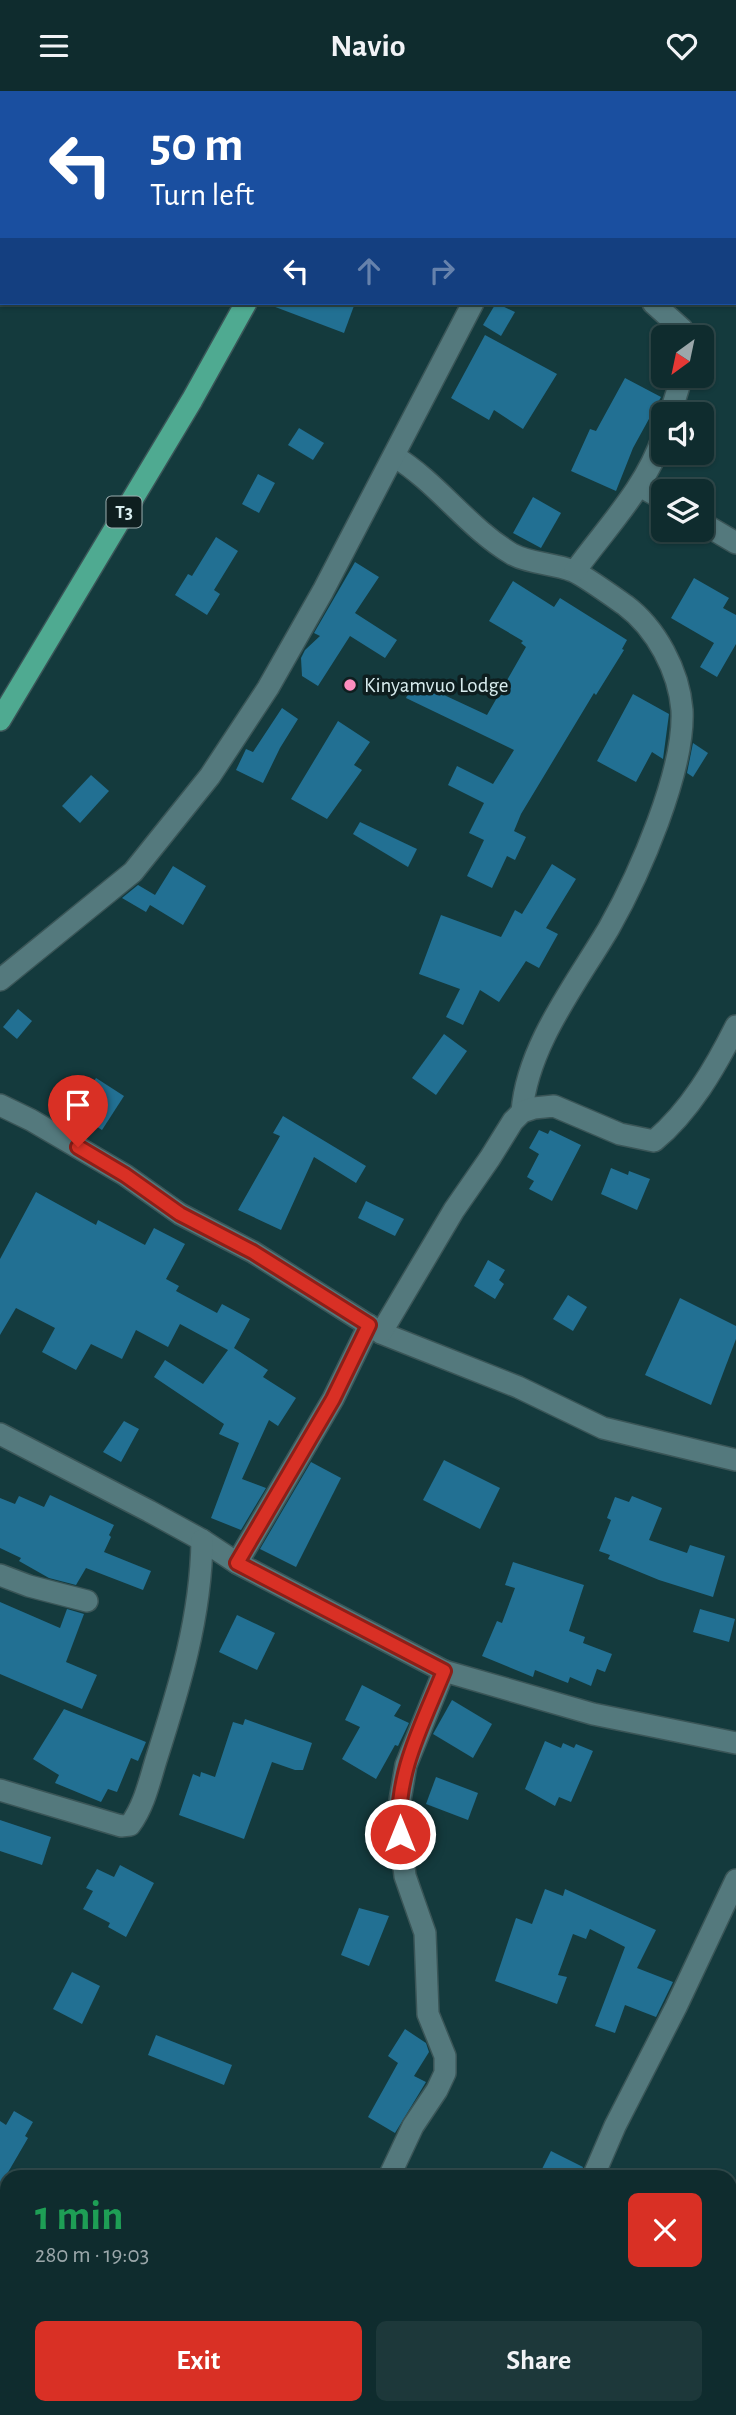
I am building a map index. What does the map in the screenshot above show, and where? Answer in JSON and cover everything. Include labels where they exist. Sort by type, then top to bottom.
[{"type":"highway","name":"T3","points":[[0,720],[192,400],[245,305]]},
{"type":"street","points":[[0,980],[133,872],[210,776],[268,688],[394,456],[472,305]]},
{"type":"street","points":[[655,305],[678,325]]},
{"type":"street","points":[[394,456],[409,465],[471,521],[515,555],[575,571],[626,606],[648,626],[660,645],[679,692],[682,723],[669,790],[627,895],[565,999],[537,1054],[524,1088],[522,1112]]},
{"type":"street","points":[[575,571],[640,485],[652,465]]},
{"type":"street","points":[[640,485],[651,492]]},
{"type":"street","points":[[714,530],[736,543]]},
{"type":"street","points":[[237,1563],[375,1329],[513,1121],[522,1112],[554,1106],[620,1134],[654,1141],[672,1126],[718,1063],[736,1026]]},
{"type":"street","points":[[0,1105],[31,1119],[125,1175],[180,1214],[253,1252],[375,1329],[518,1387],[603,1428],[736,1460]]},
{"type":"street","points":[[0,1433],[202,1540],[237,1563],[444,1671],[593,1714],[736,1743]]},
{"type":"street","points":[[0,1790],[121,1826],[130,1825],[141,1808],[176,1700],[188,1653],[202,1580],[202,1540]]},
{"type":"street","points":[[0,1575],[29,1586],[87,1601]]},
{"type":"street","points":[[392,2170],[413,2126],[445,2073],[445,2056],[440,2038],[428,2014],[425,1933],[405,1876],[398,1812],[406,1765],[444,1671]]},
{"type":"street","points":[[596,2170],[736,1880]]},
{"type":"building","points":[[270,305],[354,305],[344,333]]},
{"type":"building","points":[[495,305],[515,312],[501,336],[483,325]]},
{"type":"building","points":[[485,335],[557,374],[523,429],[494,410],[489,420],[451,398]]},
{"type":"building","points":[[625,378],[661,397],[658,402],[651,402],[651,415],[633,448],[616,491],[571,471],[590,429],[596,431]]},
{"type":"building","points":[[299,428],[324,443],[313,460],[288,445]]},
{"type":"building","points":[[258,474],[275,483],[259,513],[242,504]]},
{"type":"building","points":[[533,497],[561,513],[541,548],[513,533]]},
{"type":"building","points":[[216,537],[238,551],[214,590],[220,594],[207,615],[175,595],[188,574],[192,576]]},
{"type":"building","points":[[355,562],[379,577],[355,613],[397,640],[385,658],[350,636],[318,686],[302,676],[301,658],[305,650],[320,636],[314,633]]},
{"type":"building","points":[[694,578],[729,598],[723,608],[736,615],[736,644],[717,677],[700,667],[714,643],[671,618]]},
{"type":"building","points":[[513,581],[554,607],[560,598],[627,640],[622,649],[624,650],[596,695],[594,693],[521,814],[514,831],[526,837],[515,860],[507,856],[492,888],[467,876],[484,840],[469,833],[484,803],[448,785],[457,766],[493,784],[514,750],[406,698],[414,681],[487,715],[526,647],[521,643],[523,641],[489,621]]},
{"type":"building","points":[[633,694],[669,714],[663,759],[652,752],[636,782],[597,761]]},
{"type":"building","points":[[282,708],[298,719],[263,783],[236,770],[246,749],[253,752]]},
{"type":"building","points":[[338,721],[370,742],[354,765],[362,770],[327,819],[291,799]]},
{"type":"building","points":[[693,743],[708,753],[693,777],[687,773]]},
{"type":"building","points":[[91,775],[109,791],[80,823],[62,806]]},
{"type":"building","points":[[360,822],[417,849],[408,867],[353,834]]},
{"type":"building","points":[[552,864],[576,879],[546,928],[558,934],[539,968],[526,961],[499,1002],[480,990],[463,1025],[446,1017],[460,989],[419,974],[441,915],[501,937],[515,910],[522,914]]},
{"type":"building","points":[[173,866],[206,886],[183,925],[150,905],[146,912],[122,898],[138,885],[155,895]]},
{"type":"building","points":[[18,1009],[32,1021],[17,1039],[3,1027]]},
{"type":"building","points":[[444,1034],[467,1051],[436,1095],[412,1078]]},
{"type":"building","points":[[96,1078],[124,1096],[102,1130],[74,1112]]},
{"type":"building","points":[[283,1116],[366,1166],[356,1183],[314,1157],[281,1230],[238,1210],[280,1136],[273,1133]]},
{"type":"building","points":[[539,1130],[548,1134],[550,1130],[581,1145],[552,1201],[529,1189],[534,1181],[527,1177],[539,1154],[529,1148]]},
{"type":"building","points":[[611,1168],[628,1175],[629,1171],[650,1179],[637,1210],[601,1194]]},
{"type":"building","points":[[36,1192],[96,1225],[98,1220],[145,1245],[154,1228],[185,1244],[166,1279],[179,1286],[176,1291],[217,1313],[222,1304],[250,1319],[234,1348],[268,1370],[263,1377],[296,1398],[278,1426],[269,1420],[242,1479],[266,1488],[241,1530],[211,1518],[239,1443],[219,1434],[224,1424],[154,1377],[165,1360],[203,1384],[228,1350],[180,1324],[168,1347],[136,1330],[122,1359],[91,1344],[76,1370],[42,1352],[55,1328],[16,1308],[0,1335],[0,1259]]},
{"type":"building","points":[[366,1201],[404,1219],[395,1236],[358,1218]]},
{"type":"building","points":[[488,1260],[505,1270],[499,1280],[504,1284],[495,1299],[474,1286]]},
{"type":"building","points":[[568,1295],[587,1307],[573,1331],[553,1319]]},
{"type":"building","points":[[680,1298],[736,1326],[736,1339],[711,1405],[645,1375]]},
{"type":"building","points":[[124,1421],[139,1429],[121,1462],[103,1452]]},
{"type":"building","points":[[444,1460],[500,1488],[480,1529],[423,1500]]},
{"type":"building","points":[[311,1462],[341,1478],[296,1567],[260,1549]]},
{"type":"building","points":[[50,1495],[114,1525],[104,1552],[151,1571],[143,1590],[86,1568],[76,1585],[49,1578],[19,1561],[21,1558],[0,1548],[0,1498],[15,1504],[19,1496],[44,1507]]},
{"type":"building","points":[[632,1496],[662,1508],[649,1540],[687,1553],[690,1545],[725,1556],[713,1597],[659,1580],[608,1559],[610,1555],[599,1551],[611,1520],[607,1518],[615,1497],[629,1502]]},
{"type":"building","points":[[513,1562],[584,1585],[569,1631],[585,1637],[583,1643],[612,1654],[605,1672],[597,1669],[591,1686],[570,1677],[568,1683],[535,1670],[533,1677],[482,1656],[497,1621],[502,1623],[515,1588],[505,1585]]},
{"type":"building","points":[[0,1602],[60,1628],[67,1609],[84,1614],[66,1662],[97,1675],[82,1709],[0,1674]]},
{"type":"building","points":[[700,1609],[735,1619],[729,1642],[693,1632]]},
{"type":"building","points":[[237,1615],[275,1633],[257,1670],[219,1652]]},
{"type":"building","points":[[362,1685],[401,1705],[394,1716],[409,1723],[398,1746],[395,1745],[376,1779],[342,1759],[360,1727],[345,1720]]},
{"type":"building","points":[[452,1700],[492,1724],[473,1758],[433,1734]]},
{"type":"building","points":[[64,1709],[146,1742],[138,1761],[131,1758],[117,1792],[108,1789],[101,1802],[55,1783],[59,1775],[33,1759]]},
{"type":"building","points":[[245,1719],[312,1743],[303,1770],[272,1762],[244,1839],[179,1815],[193,1774],[200,1777],[201,1772],[215,1777],[233,1722],[243,1725]]},
{"type":"building","points":[[545,1741],[561,1748],[563,1743],[574,1748],[576,1744],[593,1751],[571,1802],[559,1797],[555,1806],[525,1789]]},
{"type":"building","points":[[436,1777],[478,1793],[468,1820],[426,1804]]},
{"type":"building","points":[[0,1820],[51,1837],[42,1865],[0,1851]]},
{"type":"building","points":[[120,1865],[154,1883],[126,1937],[108,1927],[110,1923],[83,1909],[93,1891],[86,1888],[97,1869],[114,1877]]},
{"type":"building","points":[[545,1889],[563,1896],[565,1889],[656,1930],[637,1968],[673,1982],[656,2017],[625,2005],[615,2033],[595,2026],[625,1947],[590,1929],[586,1939],[573,1934],[558,1975],[567,1977],[557,2004],[495,1981],[516,1918],[532,1924]]},
{"type":"building","points":[[359,1908],[389,1916],[369,1966],[341,1955]]},
{"type":"building","points":[[72,1972],[100,1986],[82,2024],[53,2009]]},
{"type":"building","points":[[405,2029],[426,2043],[429,2052],[414,2076],[426,2082],[395,2133],[368,2117],[398,2063],[388,2056]]},
{"type":"building","points":[[156,2035],[232,2065],[224,2085],[148,2055]]},
{"type":"building","points":[[14,2111],[33,2122],[25,2136],[28,2138],[9,2170],[0,2170],[0,2121],[6,2125]]},
{"type":"building","points":[[551,2151],[583,2167],[582,2170],[542,2170]]},
{"type":"place","name":"Kinyamvuo Lodge","points":[[350,685]]},
{"type":"route","points":[[78,1147],[125,1175],[180,1214],[253,1252],[369,1325],[333,1399],[237,1563],[444,1671],[406,1765],[398,1812],[400,1834]]}]
